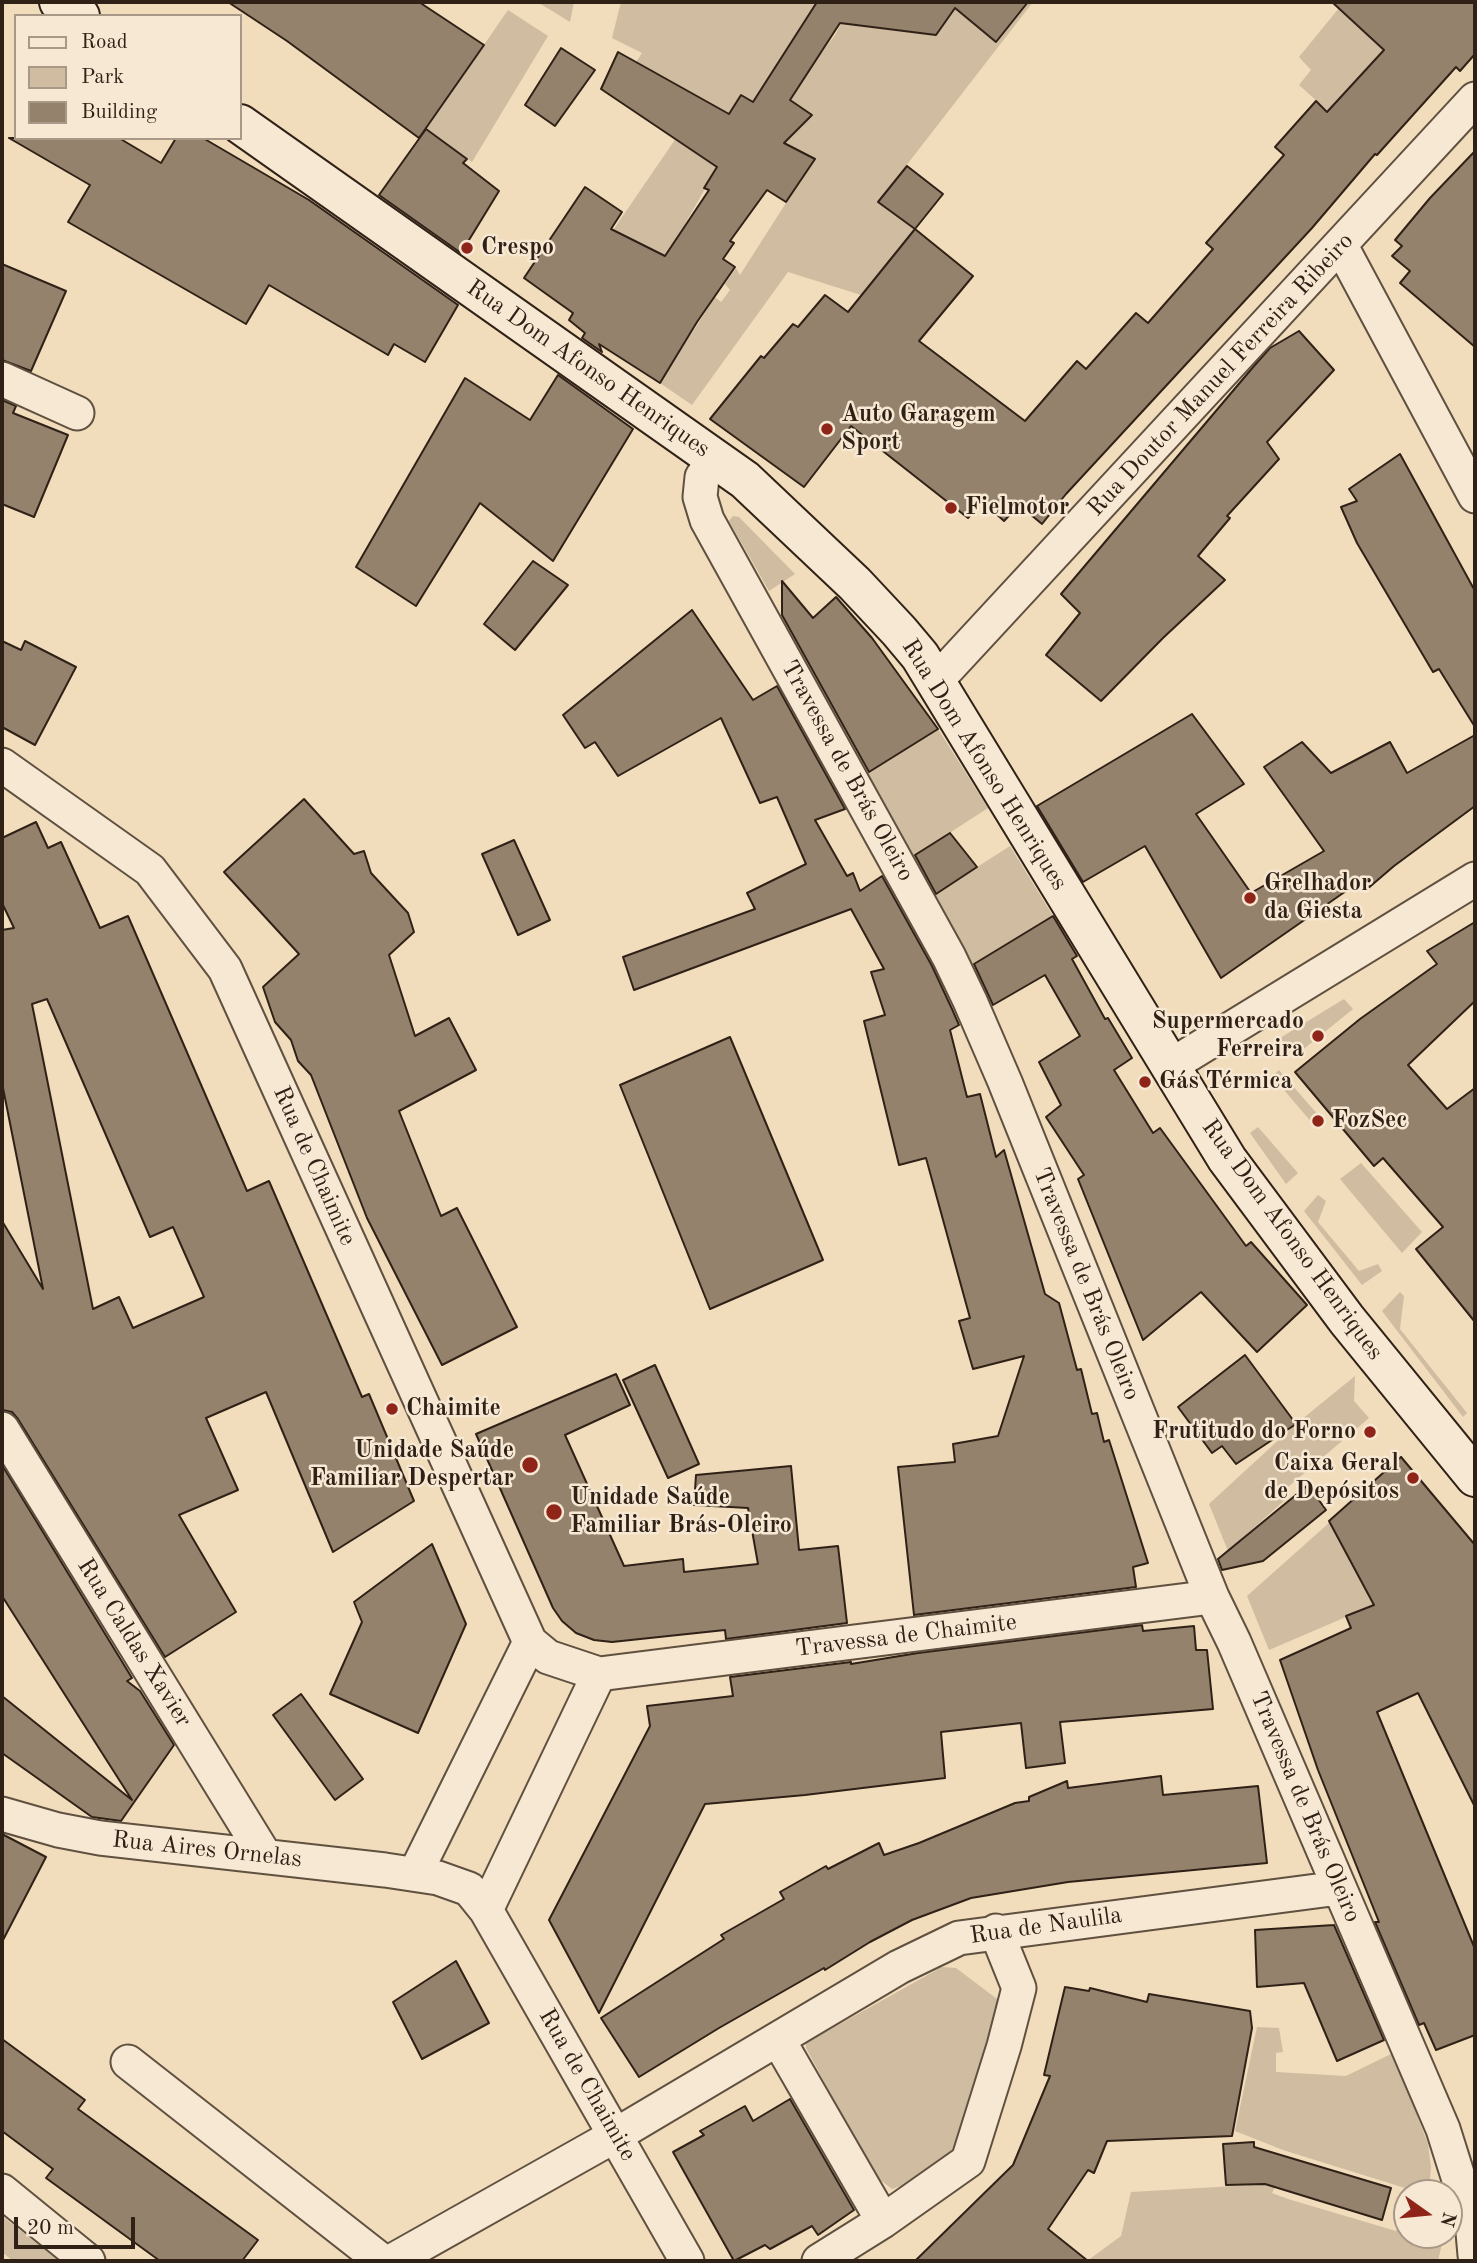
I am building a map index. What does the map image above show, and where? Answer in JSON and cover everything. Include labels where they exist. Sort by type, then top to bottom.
[{"type":"main road","points":[[59,2],[77,14]]},
{"type":"main road","name":"Rua Dom Afonso Henriques","points":[[242,125],[745,480],[855,584],[920,656],[1227,1159],[1347,1321],[1475,1477]]},
{"type":"street","name":"Rua Doutor Manuel Ferreira Ribeiro","points":[[936,681],[1475,99]]},
{"type":"street","points":[[1340,246],[1475,496]]},
{"type":"street","points":[[2,379],[77,413]]},
{"type":"street","name":"Travessa de Brás Oleiro","points":[[715,458],[702,477],[700,497],[707,520],[949,957],[970,1001],[1212,1597],[1234,1642],[1443,2129],[1472,2221],[1475,2255]]},
{"type":"street","name":"Rua de Chaimite","points":[[2,765],[150,870],[225,969],[530,1642]]},
{"type":"street","points":[[1170,1066],[1475,879]]},
{"type":"street","name":"Rua Caldas Xavier","points":[[2,1429],[265,1856]]},
{"type":"street","name":"Travessa de Chaimite","points":[[599,1674],[1212,1597]]},
{"type":"street","points":[[415,1874],[530,1642],[548,1657],[599,1674],[486,1910]]},
{"type":"street","name":"Rua Aires Ornelas","points":[[2,1814],[58,1830],[100,1838],[415,1874]]},
{"type":"street","name":"Rua de Chaimite","points":[[415,1874],[438,1878],[469,1889],[486,1910],[687,2261]]},
{"type":"street","name":"Rua de Naulila","points":[[392,2261],[779,2041],[911,1961],[958,1938],[1339,1888]]},
{"type":"street","points":[[819,2261],[883,2221],[968,2161],[1004,2046],[1018,1988],[996,1931]]},
{"type":"street","points":[[779,2041],[883,2221]]},
{"type":"street","points":[[128,2062],[382,2261]]},
{"type":"street","points":[[2,2191],[88,2261]]},
{"type":"green space","points":[[537,2],[574,2],[570,22],[549,9]]},
{"type":"green space","points":[[621,2],[818,2],[756,104],[729,114],[636,62],[642,53],[612,38]]},
{"type":"green space","points":[[853,2],[893,2],[875,27],[934,35],[958,2],[1033,2],[878,202],[915,229],[861,295],[788,272],[692,405],[660,383],[715,297],[721,302],[730,290],[725,284],[736,268],[740,275],[814,159],[784,143],[783,95],[805,58],[814,63],[835,35]]},
{"type":"green space","points":[[1339,8],[1385,49],[1328,111],[1299,85],[1311,70],[1299,57]]},
{"type":"green space","points":[[508,10],[548,36],[472,162],[426,129]]},
{"type":"green space","points":[[687,122],[729,147],[678,236],[665,256],[573,313],[562,305]]},
{"type":"green space","points":[[733,516],[739,517],[795,574],[769,591],[729,521]]},
{"type":"green space","points":[[938,729],[988,808],[911,858],[864,776]]},
{"type":"green space","points":[[1010,846],[1053,916],[967,967],[932,896]]},
{"type":"green space","points":[[1344,999],[1353,1009],[1295,1056],[1280,1038]]},
{"type":"green space","points":[[1279,1070],[1319,1116],[1313,1124],[1272,1076]]},
{"type":"green space","points":[[1258,1127],[1298,1173],[1286,1184],[1250,1133]]},
{"type":"green space","points":[[1361,1163],[1422,1232],[1402,1253],[1340,1179]]},
{"type":"green space","points":[[1318,1195],[1326,1201],[1318,1222],[1359,1271],[1378,1264],[1382,1271],[1362,1285],[1304,1211]]},
{"type":"green space","points":[[1400,1292],[1404,1296],[1400,1329],[1467,1413],[1463,1417],[1382,1311]]},
{"type":"green space","points":[[1355,1376],[1354,1401],[1369,1418],[1281,1493],[1286,1499],[1228,1551],[1209,1504],[1296,1424]]},
{"type":"green space","points":[[1330,1522],[1374,1605],[1269,1650],[1247,1596]]},
{"type":"green space","points":[[942,1967],[956,1968],[1001,2002],[958,2143],[948,2154],[907,2184],[892,2189],[874,2175],[806,2048],[806,2043]]},
{"type":"green space","points":[[1257,2027],[1279,2028],[1283,2052],[1276,2053],[1276,2072],[1346,2076],[1393,2053],[1428,2144],[1430,2179],[1393,2179],[1393,2184],[1283,2150],[1235,2131]]},
{"type":"green space","points":[[1268,2184],[1275,2187],[1272,2193],[1288,2199],[1393,2230],[1393,2249],[1441,2249],[1438,2261],[1087,2261],[1121,2236],[1131,2192]]},
{"type":"green space","points":[[2,2216],[59,2261],[13,2261],[2,2252]]},
{"type":"building","points":[[228,2],[419,2],[484,45],[419,138],[287,41]]},
{"type":"building","points":[[817,2],[1028,2],[996,42],[955,8],[936,35],[840,23],[790,100],[812,115],[784,143],[815,159],[786,202],[767,190],[730,241],[734,243],[723,259],[735,267],[660,383],[599,344],[602,352],[582,338],[585,333],[569,320],[573,313],[524,278],[585,187],[622,212],[611,229],[665,256],[709,190],[704,188],[717,167],[601,89],[618,52],[729,114],[741,95],[753,102]]},
{"type":"building","points":[[1332,2],[1475,2],[1475,54],[1460,71],[1456,67],[1377,155],[1375,154],[1312,228],[1066,494],[1042,524],[1019,505],[1004,521],[982,501],[968,518],[851,426],[804,487],[710,419],[761,356],[764,358],[793,324],[798,327],[825,295],[848,312],[915,229],[973,276],[919,341],[1025,421],[1077,361],[1086,369],[1136,313],[1148,323],[1213,249],[1206,243],[1284,155],[1275,147],[1316,101],[1327,112],[1384,50]]},
{"type":"building","points":[[561,48],[595,70],[555,126],[525,105]]},
{"type":"building","points":[[426,129],[467,159],[463,163],[499,191],[461,253],[379,195]]},
{"type":"building","points":[[9,138],[122,140],[161,163],[175,140],[206,140],[309,200],[458,305],[425,362],[394,344],[388,355],[269,285],[246,324],[68,222],[90,185]]},
{"type":"building","points":[[1475,151],[1475,347],[1400,283],[1410,271],[1392,256],[1402,246],[1395,240]]},
{"type":"building","points":[[907,166],[943,194],[915,229],[878,202]]},
{"type":"building","points":[[2,264],[66,291],[31,371],[2,360]]},
{"type":"building","points":[[1299,331],[1334,370],[1267,442],[1279,459],[1227,516],[1230,518],[1198,556],[1225,580],[1101,701],[1046,655],[1080,613],[1061,594],[1270,348]]},
{"type":"building","points":[[558,375],[633,429],[553,561],[480,503],[416,606],[356,567],[465,378],[530,420]]},
{"type":"building","points":[[2,400],[16,406],[13,413],[68,435],[34,517],[2,504]]},
{"type":"building","points":[[1400,454],[1475,591],[1475,727],[1439,669],[1433,672],[1357,543],[1341,507],[1357,501],[1349,489]]},
{"type":"building","points":[[533,561],[568,585],[515,650],[484,624]]},
{"type":"building","points":[[782,581],[813,618],[836,597],[872,638],[938,729],[869,772],[782,615]]},
{"type":"building","points":[[692,610],[753,700],[777,686],[845,809],[815,820],[847,876],[853,873],[860,891],[882,876],[932,966],[952,1009],[959,1025],[950,1030],[967,1097],[980,1094],[996,1157],[1004,1150],[1045,1294],[1059,1303],[1077,1370],[1081,1369],[1092,1414],[1097,1413],[1104,1442],[1109,1440],[1148,1563],[1133,1567],[1136,1587],[914,1615],[898,1467],[955,1462],[953,1444],[998,1436],[1024,1356],[973,1369],[959,1321],[970,1318],[926,1158],[899,1165],[864,1021],[885,1015],[871,972],[884,969],[851,909],[634,990],[623,957],[755,909],[747,893],[806,864],[777,797],[760,803],[721,718],[618,776],[595,742],[585,748],[563,715]]},
{"type":"building","points":[[2,641],[21,650],[25,641],[76,667],[35,745],[2,727]]},
{"type":"building","points":[[1192,714],[1244,784],[1196,814],[1251,893],[1324,851],[1264,767],[1302,742],[1331,773],[1390,742],[1407,773],[1475,735],[1475,806],[1366,890],[1359,882],[1221,978],[1145,846],[1083,882],[1037,806]]},
{"type":"building","points":[[304,799],[354,854],[364,851],[371,873],[408,913],[414,932],[389,955],[415,1036],[449,1018],[476,1070],[399,1111],[441,1216],[457,1208],[517,1327],[442,1365],[367,1218],[311,1075],[298,1061],[291,1040],[275,1022],[263,987],[299,954],[224,872]]},
{"type":"building","points":[[36,822],[48,848],[61,842],[100,928],[128,916],[247,1191],[269,1181],[362,1397],[369,1394],[414,1501],[333,1552],[266,1392],[206,1418],[238,1490],[179,1515],[236,1612],[165,1657],[18,1419],[12,1412],[2,1410],[2,1221],[43,1289],[2,1083],[2,930],[14,928],[2,903],[2,838]],"holes":[[[47,999],[150,1237],[173,1227],[204,1297],[133,1328],[119,1297],[93,1309],[32,1004]]]},
{"type":"building","points":[[950,833],[977,867],[936,894],[915,855]]},
{"type":"building","points":[[514,840],[550,920],[518,935],[482,854]]},
{"type":"building","points":[[1053,916],[1077,956],[1072,959],[1105,1019],[1108,1018],[1132,1058],[1114,1070],[1153,1133],[1160,1128],[1246,1246],[1251,1242],[1307,1305],[1257,1352],[1201,1292],[1143,1340],[1078,1179],[1084,1175],[1046,1117],[1061,1105],[1039,1062],[1080,1036],[1045,975],[993,1005],[974,964]]},
{"type":"building","points":[[1475,922],[1475,1001],[1408,1065],[1447,1109],[1475,1088],[1475,1322],[1416,1249],[1443,1227],[1383,1158],[1374,1166],[1295,1072],[1360,1019],[1437,964],[1427,951]]},
{"type":"building","points":[[730,1037],[823,1260],[710,1309],[620,1085]]},
{"type":"building","points":[[1245,1355],[1296,1424],[1236,1464],[1222,1446],[1212,1453],[1178,1407]]},
{"type":"building","points":[[655,1365],[699,1464],[668,1478],[623,1380]]},
{"type":"building","points":[[616,1374],[630,1405],[565,1435],[624,1566],[683,1559],[684,1572],[758,1564],[748,1508],[694,1505],[696,1475],[791,1466],[799,1550],[838,1546],[847,1623],[726,1639],[725,1630],[612,1642],[594,1640],[576,1633],[562,1621],[553,1608],[476,1434]]},
{"type":"building","points":[[1401,1457],[1475,1545],[1475,1807],[1418,1693],[1377,1712],[1475,1949],[1475,2035],[1436,2050],[1424,2023],[1419,2025],[1375,1922],[1379,1922],[1318,1770],[1280,1660],[1351,1628],[1346,1616],[1374,1605],[1329,1521]]},
{"type":"building","points":[[2,1465],[132,1678],[127,1681],[140,1691],[174,1745],[121,1821],[92,1817],[2,1753],[2,1696],[132,1800],[2,1596]]},
{"type":"building","points":[[1308,1485],[1326,1510],[1263,1561],[1222,1570],[1218,1559]]},
{"type":"building","points":[[432,1544],[466,1624],[418,1733],[330,1694],[362,1622],[354,1602]]},
{"type":"building","points":[[1142,1625],[1143,1631],[1194,1626],[1196,1650],[1207,1650],[1213,1709],[1060,1722],[1065,1763],[1026,1768],[1021,1723],[941,1732],[945,1778],[705,1804],[599,2013],[549,1920],[650,1726],[647,1706],[733,1696],[730,1677],[851,1664]]},
{"type":"building","points":[[301,1694],[363,1779],[335,1800],[273,1715]]},
{"type":"building","points":[[1161,1776],[1163,1795],[1258,1786],[1267,1863],[1068,1882],[971,1898],[912,1920],[870,1942],[639,2077],[601,2018],[724,1939],[721,1935],[784,1899],[780,1892],[826,1866],[828,1869],[879,1843],[884,1855],[1015,1803],[1029,1801],[1029,1797],[1067,1781],[1068,1788]]},
{"type":"building","points":[[2,1834],[46,1857],[2,1942]]},
{"type":"building","points":[[1334,1925],[1384,2040],[1337,2061],[1304,1983],[1257,1987],[1255,1930]]},
{"type":"building","points":[[456,1961],[489,2023],[422,2059],[393,2002]]},
{"type":"building","points":[[1065,1987],[1089,1991],[1090,1988],[1147,2002],[1149,1994],[1250,2011],[1252,2028],[1232,2136],[1107,2141],[1094,2173],[1088,2170],[1048,2229],[1088,2261],[915,2261],[1013,2165],[1050,2076],[1044,2075]]},
{"type":"building","points":[[2,2039],[85,2100],[78,2109],[258,2240],[242,2261],[160,2261],[46,2178],[53,2169],[2,2131]]},
{"type":"building","points":[[790,2099],[854,2210],[818,2235],[812,2226],[770,2249],[765,2245],[734,2261],[673,2152],[704,2135],[700,2131],[745,2106],[753,2121]]},
{"type":"building","points":[[1254,2142],[1254,2147],[1391,2188],[1382,2220],[1265,2184],[1226,2185],[1223,2144]]},
{"type":"place","name":"Crespo","points":[[467,248]]},
{"type":"place","name":"Auto Garagem Sport","points":[[827,429]]},
{"type":"place","name":"Fielmotor","points":[[951,508]]},
{"type":"place","name":"Grelhador da Giesta","points":[[1250,898]]},
{"type":"place","name":"Supermercado Ferreira","points":[[1318,1036]]},
{"type":"place","name":"Gás Térmica","points":[[1145,1082]]},
{"type":"place","name":"FozSec","points":[[1318,1121]]},
{"type":"place","name":"Chaimite","points":[[392,1409]]},
{"type":"place","name":"Frutitudo do Forno","points":[[1370,1432]]},
{"type":"place","name":"Unidade Saúde Familiar Despertar","points":[[530,1465]]},
{"type":"place","name":"Caixa Geral de Depósitos","points":[[1413,1478]]},
{"type":"place","name":"Unidade Saúde Familiar Brás-Oleiro","points":[[554,1512]]}]
